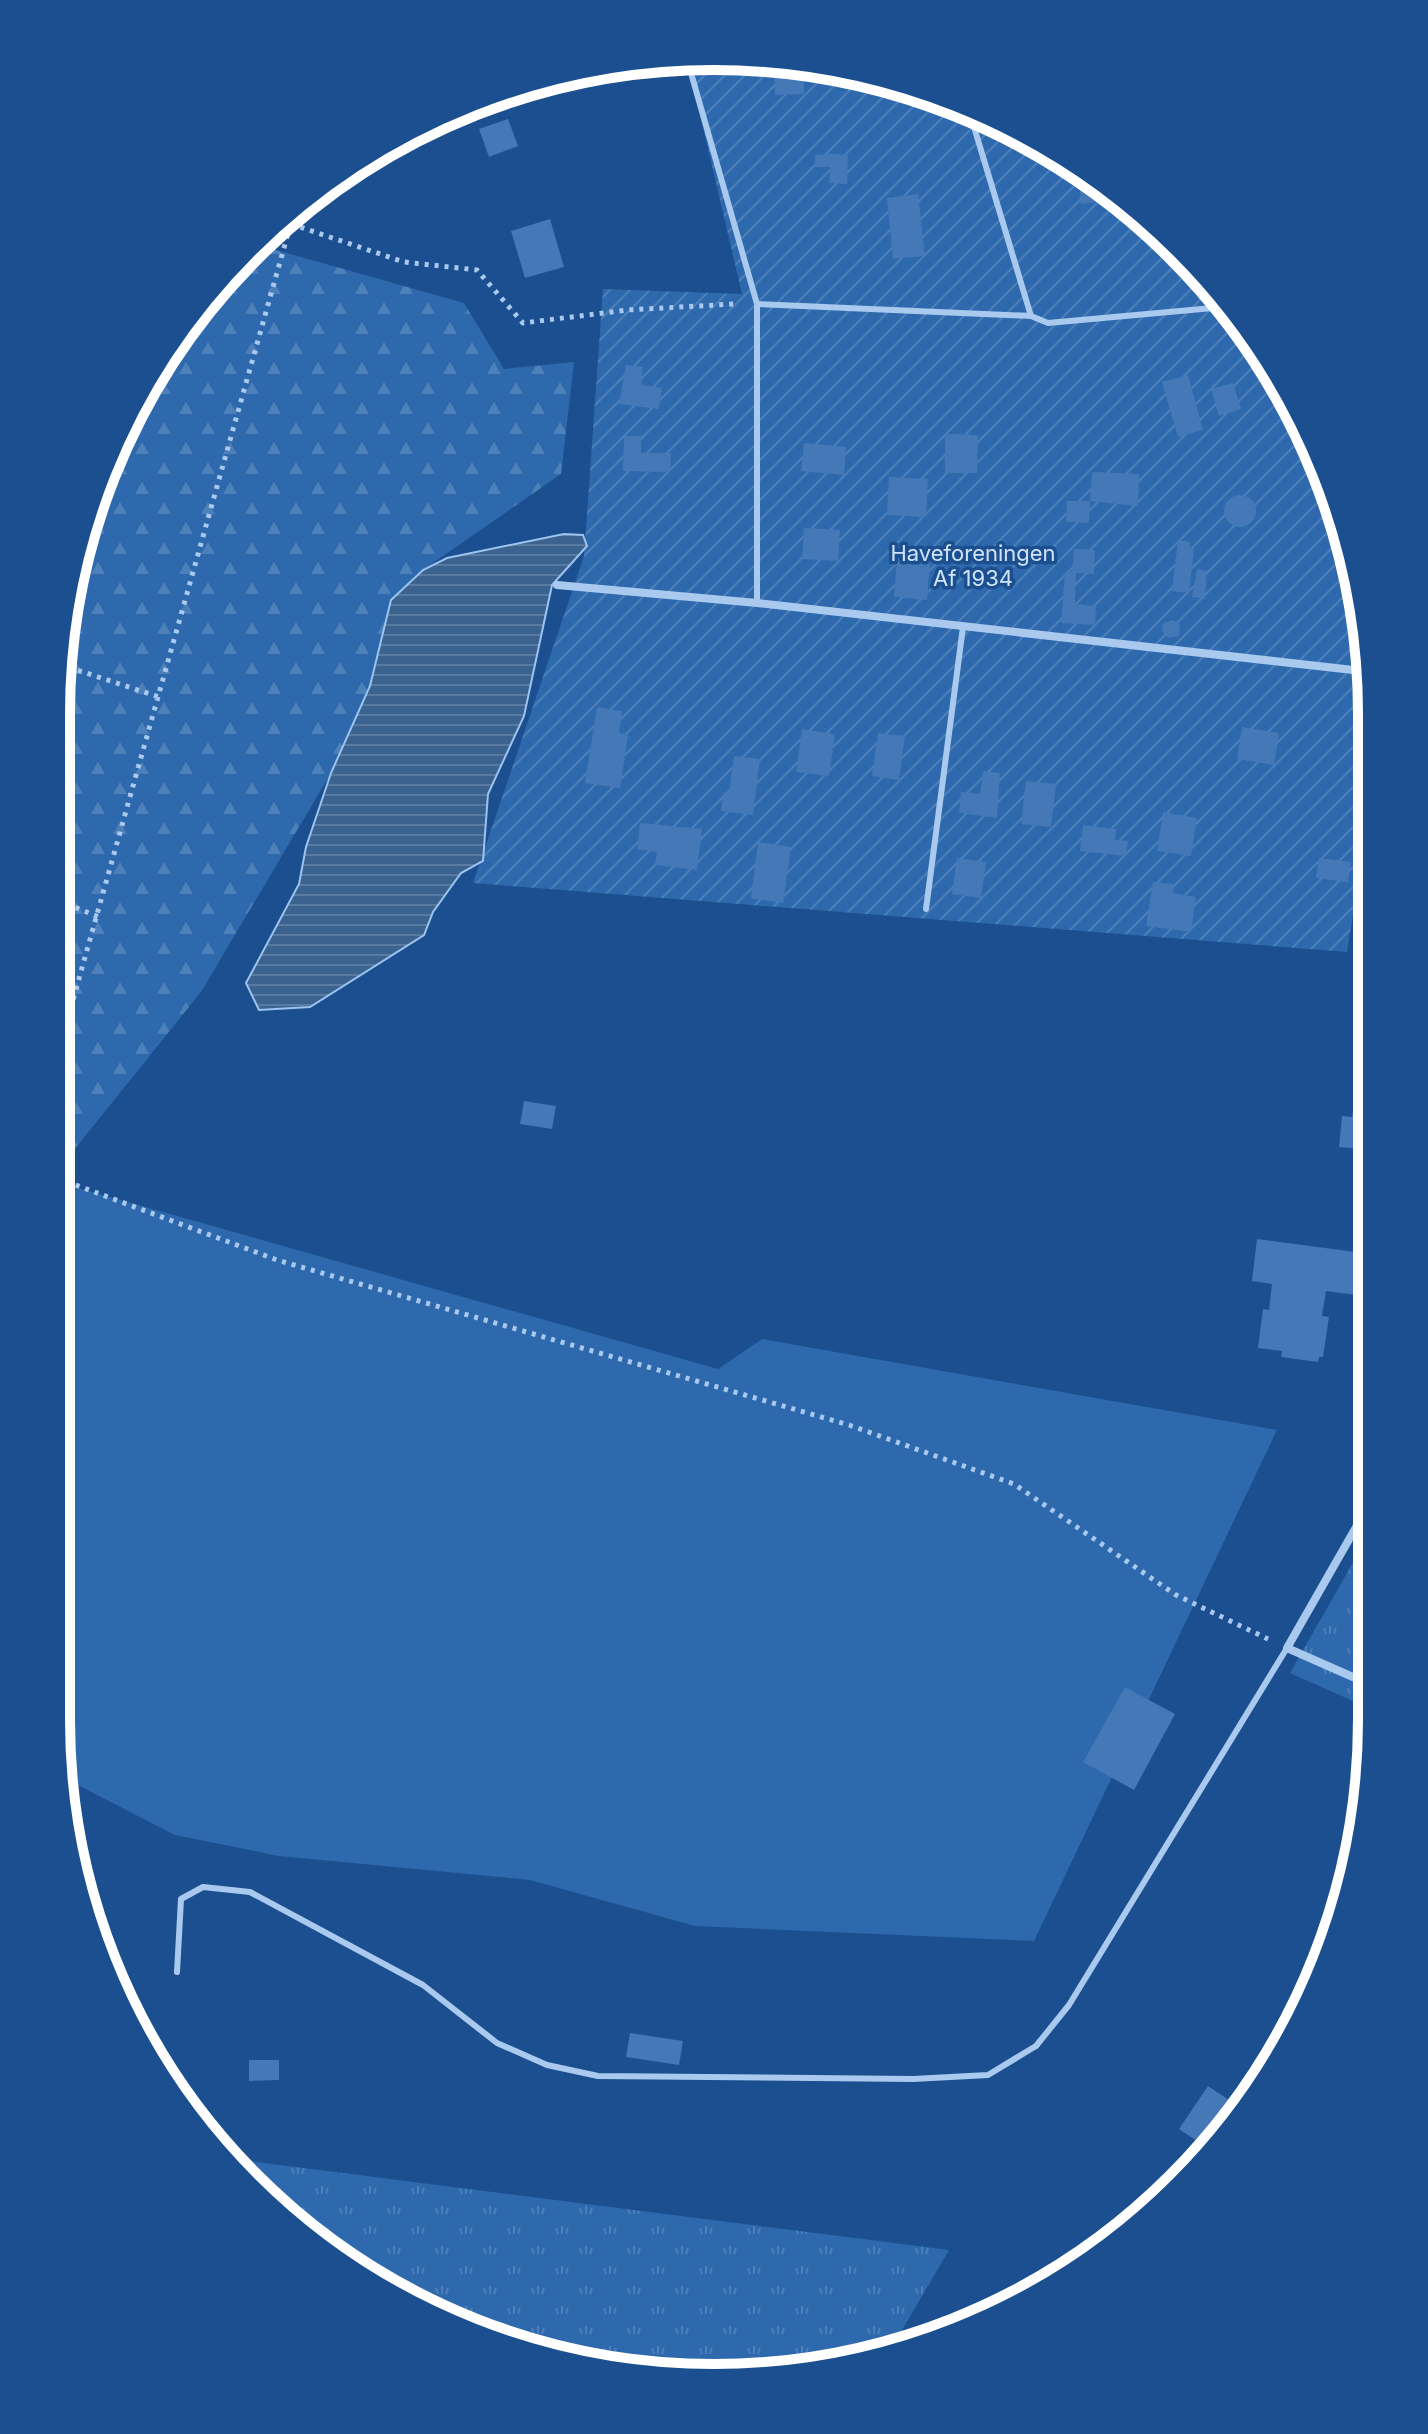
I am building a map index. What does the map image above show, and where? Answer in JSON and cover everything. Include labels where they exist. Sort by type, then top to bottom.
[{"type":"street","points":[[557,585],[757,603],[1357,670]]},
{"type":"street","points":[[1358,1524],[1287,1648],[1358,1679]]},
{"type":"lane","points":[[690,71],[757,304],[757,603]]},
{"type":"lane","points":[[973,125],[1031,316]]},
{"type":"lane","points":[[757,304],[1031,316],[1048,323],[1214,308]]},
{"type":"lane","points":[[926,909],[963,627]]},
{"type":"lane","points":[[177,1972],[181,1899],[203,1887],[250,1892],[423,1985],[497,2043],[547,2065],[598,2076],[913,2079],[988,2075],[1036,2046],[1069,2005],[1287,1648]]},
{"type":"path","points":[[295,225],[404,262],[477,270],[523,323],[627,310],[757,304]]},
{"type":"path","points":[[70,1014],[289,230]]},
{"type":"path","points":[[71,668],[159,697]]},
{"type":"path","points":[[70,905],[99,917]]},
{"type":"path","points":[[70,1183],[277,1260],[849,1425],[1014,1484],[1176,1595],[1287,1648]]},
{"type":"green space","name":"Haveforeningen Af 1934","points":[[690,71],[756,71],[840,82],[921,104],[960,119],[1036,156],[1106,203],[1139,230],[1198,289],[1249,356],[1292,429],[1324,507],[1346,588],[1357,672],[1358,714],[1358,882],[1347,952],[473,883],[584,556],[603,289],[742,294]]},
{"type":"green space","points":[[270,248],[464,303],[504,369],[574,362],[561,474],[423,570],[391,600],[370,686],[331,773],[201,992],[70,1155],[70,714],[71,672],[82,588],[104,507],[136,429],[156,392],[203,322]]},
{"type":"green space","points":[[70,1186],[718,1369],[762,1339],[1277,1430],[1034,1941],[695,1926],[530,1880],[279,1856],[175,1835],[73,1783],[70,1720]]},
{"type":"green space","points":[[1358,1554],[1358,1703],[1290,1673]]},
{"type":"green space","points":[[245,2161],[949,2250],[898,2337],[840,2352],[756,2363],[672,2363],[630,2358],[547,2342],[507,2330],[429,2298],[392,2278],[322,2231]]},
{"type":"shaded area","points":[[564,534],[583,535],[587,546],[552,585],[524,716],[488,794],[483,861],[461,873],[433,912],[424,935],[310,1007],[259,1010],[246,983],[299,884],[306,847],[331,773],[370,686],[391,600],[423,570],[447,558]]},
{"type":"building","points":[[774,73],[803,77],[804,94],[775,95]]},
{"type":"building","points":[[508,119],[518,146],[489,157],[479,129]]},
{"type":"building","points":[[815,155],[848,155],[847,184],[829,183],[830,167],[815,167]]},
{"type":"building","points":[[1079,184],[1104,201],[1081,204]]},
{"type":"building","points":[[918,194],[925,256],[893,259],[887,198]]},
{"type":"building","points":[[550,219],[564,267],[525,278],[511,231]]},
{"type":"building","points":[[626,365],[643,367],[641,385],[662,388],[659,409],[619,404]]},
{"type":"building","points":[[1188,375],[1203,430],[1178,437],[1162,382]]},
{"type":"building","points":[[1233,383],[1241,409],[1219,416],[1211,389]]},
{"type":"building","points":[[945,434],[978,435],[977,473],[945,473]]},
{"type":"building","points":[[624,436],[641,436],[641,453],[671,453],[670,472],[623,471]]},
{"type":"building","points":[[804,443],[846,447],[844,475],[801,471]]},
{"type":"building","points":[[1092,472],[1139,474],[1138,506],[1090,501]]},
{"type":"building","points":[[889,477],[928,479],[926,517],[887,515]]},
{"type":"building","points":[[1240,495],[1252,499],[1256,511],[1252,523],[1240,527],[1228,523],[1224,511],[1228,499]]},
{"type":"building","points":[[1067,501],[1090,501],[1089,523],[1066,522]]},
{"type":"building","points":[[804,528],[840,530],[838,561],[802,559]]},
{"type":"building","points":[[1178,540],[1190,542],[1190,548],[1194,549],[1189,593],[1172,591]]},
{"type":"building","points":[[1074,549],[1095,550],[1094,574],[1076,573],[1075,604],[1096,606],[1095,625],[1061,623],[1065,572],[1072,572]]},
{"type":"building","points":[[897,559],[930,561],[927,600],[894,597]]},
{"type":"building","points":[[1197,569],[1207,571],[1205,599],[1192,597]]},
{"type":"building","points":[[1173,620],[1180,625],[1179,636],[1169,638],[1162,632],[1163,623]]},
{"type":"building","points":[[597,707],[622,711],[619,733],[628,735],[620,788],[585,783]]},
{"type":"building","points":[[1242,727],[1279,733],[1274,765],[1237,759]]},
{"type":"building","points":[[802,729],[835,734],[829,776],[796,772]]},
{"type":"building","points":[[878,733],[905,736],[899,780],[872,776]]},
{"type":"building","points":[[734,756],[760,759],[753,815],[721,811],[724,792],[729,793]]},
{"type":"building","points":[[983,771],[1000,773],[997,818],[959,813],[961,792],[980,794]]},
{"type":"building","points":[[1026,781],[1056,784],[1051,827],[1021,824]]},
{"type":"building","points":[[1163,812],[1197,818],[1191,856],[1157,851]]},
{"type":"building","points":[[640,823],[702,829],[697,870],[655,865],[657,852],[637,849]]},
{"type":"building","points":[[1083,825],[1116,829],[1115,840],[1128,841],[1126,856],[1080,851]]},
{"type":"building","points":[[758,842],[791,847],[783,903],[751,898]]},
{"type":"building","points":[[957,858],[986,862],[981,898],[952,894]]},
{"type":"building","points":[[1319,858],[1351,862],[1348,882],[1316,878]]},
{"type":"building","points":[[1153,882],[1174,884],[1173,893],[1196,897],[1191,932],[1146,926]]},
{"type":"building","points":[[524,1101],[556,1106],[552,1129],[520,1124]]},
{"type":"building","points":[[1354,1106],[1358,1106],[1358,1149],[1339,1147],[1342,1116],[1352,1117]]},
{"type":"building","points":[[1257,1239],[1358,1252],[1358,1295],[1326,1291],[1322,1316],[1329,1317],[1323,1357],[1319,1357],[1318,1362],[1281,1357],[1282,1351],[1258,1348],[1263,1309],[1269,1310],[1272,1284],[1252,1281]]},
{"type":"building","points":[[1125,1687],[1175,1714],[1134,1790],[1083,1762]]},
{"type":"building","points":[[630,2033],[683,2041],[679,2065],[626,2057]]},
{"type":"building","points":[[249,2060],[279,2060],[279,2080],[249,2081]]},
{"type":"building","points":[[1208,2086],[1229,2100],[1200,2143],[1179,2129]]}]
